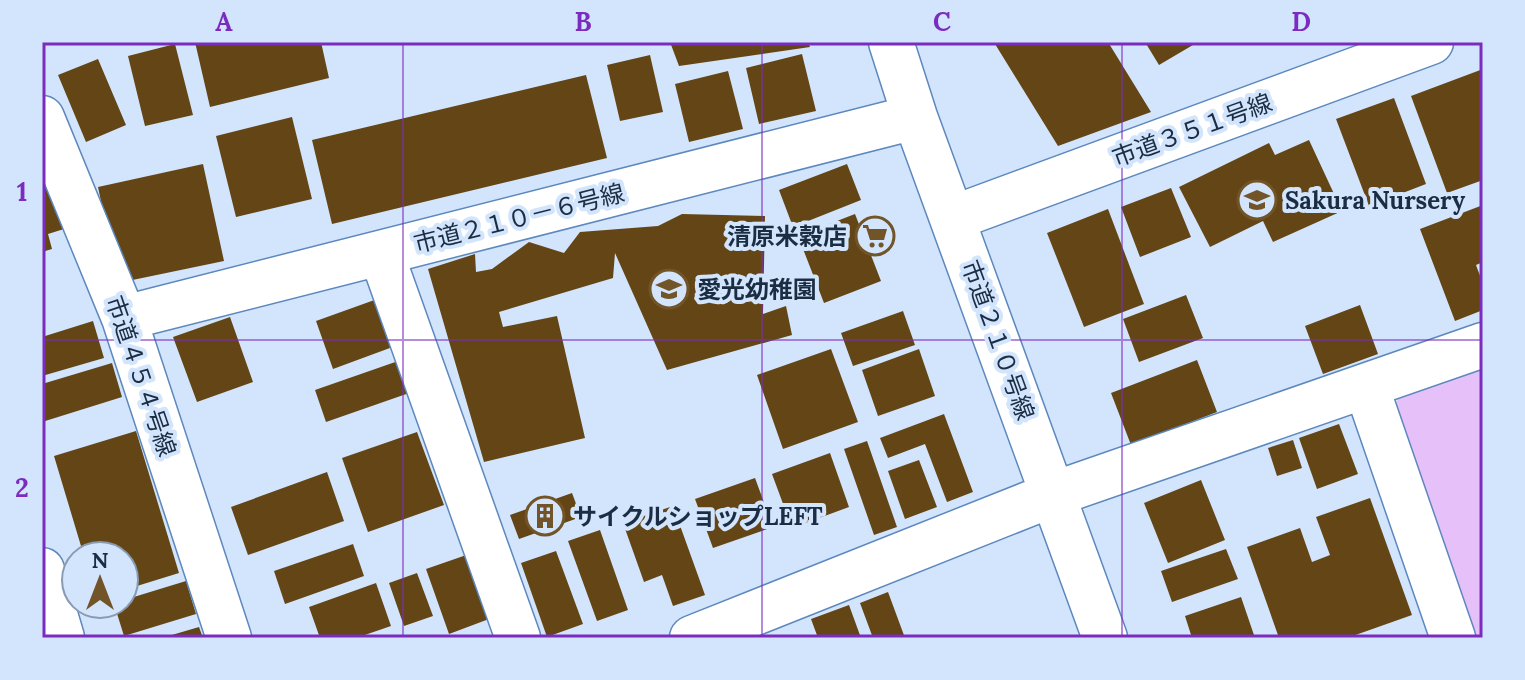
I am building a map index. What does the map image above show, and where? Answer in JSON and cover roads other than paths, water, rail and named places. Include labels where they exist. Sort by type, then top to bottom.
[{"type":"street","name":"市道２１０号線","points":[[891,42],[915,117],[1105,638]]},
{"type":"street","name":"市道３５１号線","points":[[953,218],[1431,42]]},
{"type":"street","name":"市道２１０－６号線","points":[[124,318],[915,117]]},
{"type":"street","name":"市道４５４号線","points":[[42,118],[124,318],[229,638]]},
{"type":"street","points":[[381,253],[518,638]]},
{"type":"street","points":[[692,638],[784,622],[1054,494],[1483,345]]},
{"type":"street","points":[[1366,386],[1453,638]]},
{"type":"street","points":[[42,570],[62,638]]},
{"type":"place","name":"Sakura Nursery","points":[[1257,200]]},
{"type":"place","name":"清原米穀店","points":[[875,236]]},
{"type":"place","name":"愛光幼稚園","points":[[669,289]]},
{"type":"place","name":"サイクルショップLEFT","points":[[545,516]]}]
